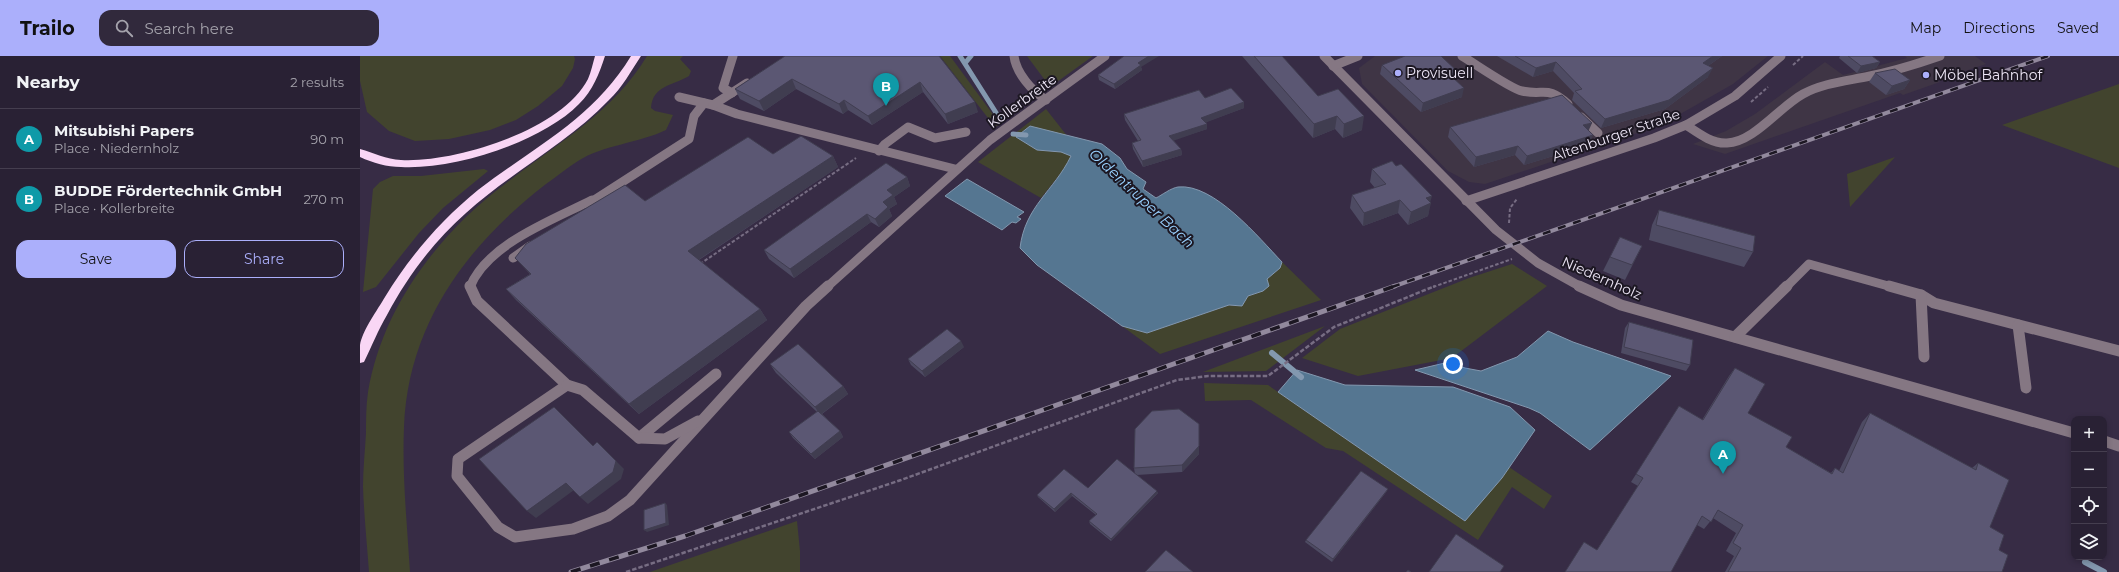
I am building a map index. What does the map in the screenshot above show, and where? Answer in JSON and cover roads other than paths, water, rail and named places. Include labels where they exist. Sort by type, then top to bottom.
[{"type":"highway","points":[[360,153],[390,163],[432,163],[459,159],[488,151],[511,142],[536,130],[574,103],[594,78],[599,68],[600,56]]},
{"type":"highway","points":[[360,358],[386,304],[404,276],[434,240],[480,194],[585,117],[606,97],[623,77],[636,56]]},
{"type":"street","points":[[732,93],[724,88],[733,56]]},
{"type":"street","points":[[1014,56],[1015,65],[1038,97],[1046,100]]},
{"type":"street","name":"Kollerbreite","points":[[566,385],[458,459],[457,476],[498,527],[515,537],[573,529],[608,516],[630,500],[806,306],[955,169],[990,140],[1105,56]]},
{"type":"street","name":"Niedernholz","points":[[1324,56],[1496,230],[1525,254],[1560,276],[1621,305],[2071,432]]},
{"type":"street","points":[[1333,66],[1358,56]]},
{"type":"street","points":[[1462,56],[1521,91],[1549,91],[1559,96],[1598,134]]},
{"type":"street","name":"Altenburger Straße","points":[[1466,200],[1654,138],[1686,125],[1735,96],[1780,56]]},
{"type":"street","points":[[1686,125],[1717,142],[1732,142],[1745,137],[1781,108],[1804,94],[1836,83],[1904,68],[1940,56]]},
{"type":"street","points":[[713,105],[757,76]]},
{"type":"street","points":[[679,97],[713,105],[737,114],[848,143],[955,169]]},
{"type":"street","points":[[704,103],[694,116],[689,139],[592,200],[534,231],[493,256],[477,272],[470,287],[477,301],[566,385],[583,390],[639,438],[665,439],[705,418]]},
{"type":"street","points":[[879,151],[885,144],[908,127],[935,138],[966,132]]},
{"type":"street","points":[[557,228],[592,200]]},
{"type":"street","points":[[513,258],[538,241]]},
{"type":"street","points":[[1735,337],[1809,264],[1921,295],[1934,303],[2119,351]]},
{"type":"street","points":[[1921,295],[1924,358]]},
{"type":"street","points":[[2018,325],[2026,388]]},
{"type":"street","points":[[639,438],[716,374]]},
{"type":"street","points":[[2107,442],[2119,446]]},
{"type":"water","points":[[1030,126],[1102,144],[1120,158],[1127,169],[1146,182],[1143,189],[1156,198],[1178,187],[1192,188],[1221,203],[1235,214],[1282,262],[1280,268],[1267,279],[1269,286],[1263,291],[1248,296],[1242,306],[1229,305],[1147,333],[1122,326],[1037,265],[1020,248],[1023,233],[1034,210],[1057,179],[1071,156],[1061,152],[1037,150],[1016,137]]},
{"type":"water","points":[[967,179],[1024,212],[1017,217],[1021,219],[1016,223],[1012,222],[1002,230],[945,196]]},
{"type":"water","points":[[1548,331],[1573,342],[1671,376],[1590,450],[1540,413],[1415,370],[1449,362],[1465,368],[1481,371],[1517,357]]},
{"type":"water","points":[[1297,370],[1345,385],[1453,387],[1510,407],[1535,430],[1502,478],[1465,521],[1278,392]]},
{"type":"waterway","name":"Oldentruper Bach","points":[[960,56],[1000,119]]},
{"type":"waterway","points":[[966,62],[971,56]]},
{"type":"waterway","name":"Oldentruper Bach","points":[[1013,134],[1026,135]]},
{"type":"waterway","name":"Oldentruper Bach","points":[[1272,353],[1301,377]]},
{"type":"waterway","name":"Oldentruper Bach","points":[[2085,562],[2104,572]]},
{"type":"railway","points":[[1392,287],[2048,56]]},
{"type":"railway","points":[[571,572],[685,536],[1395,286]]},
{"type":"place","name":"Provisuell","points":[[1398,73]]},
{"type":"place","name":"Möbel Bahnhof","points":[[1926,75]]},
{"type":"place","name":"BUDDE Fördertechnik GmbH","points":[[886,106]]},
{"type":"place","name":"Mitsubishi Papers","points":[[1723,474]]}]
